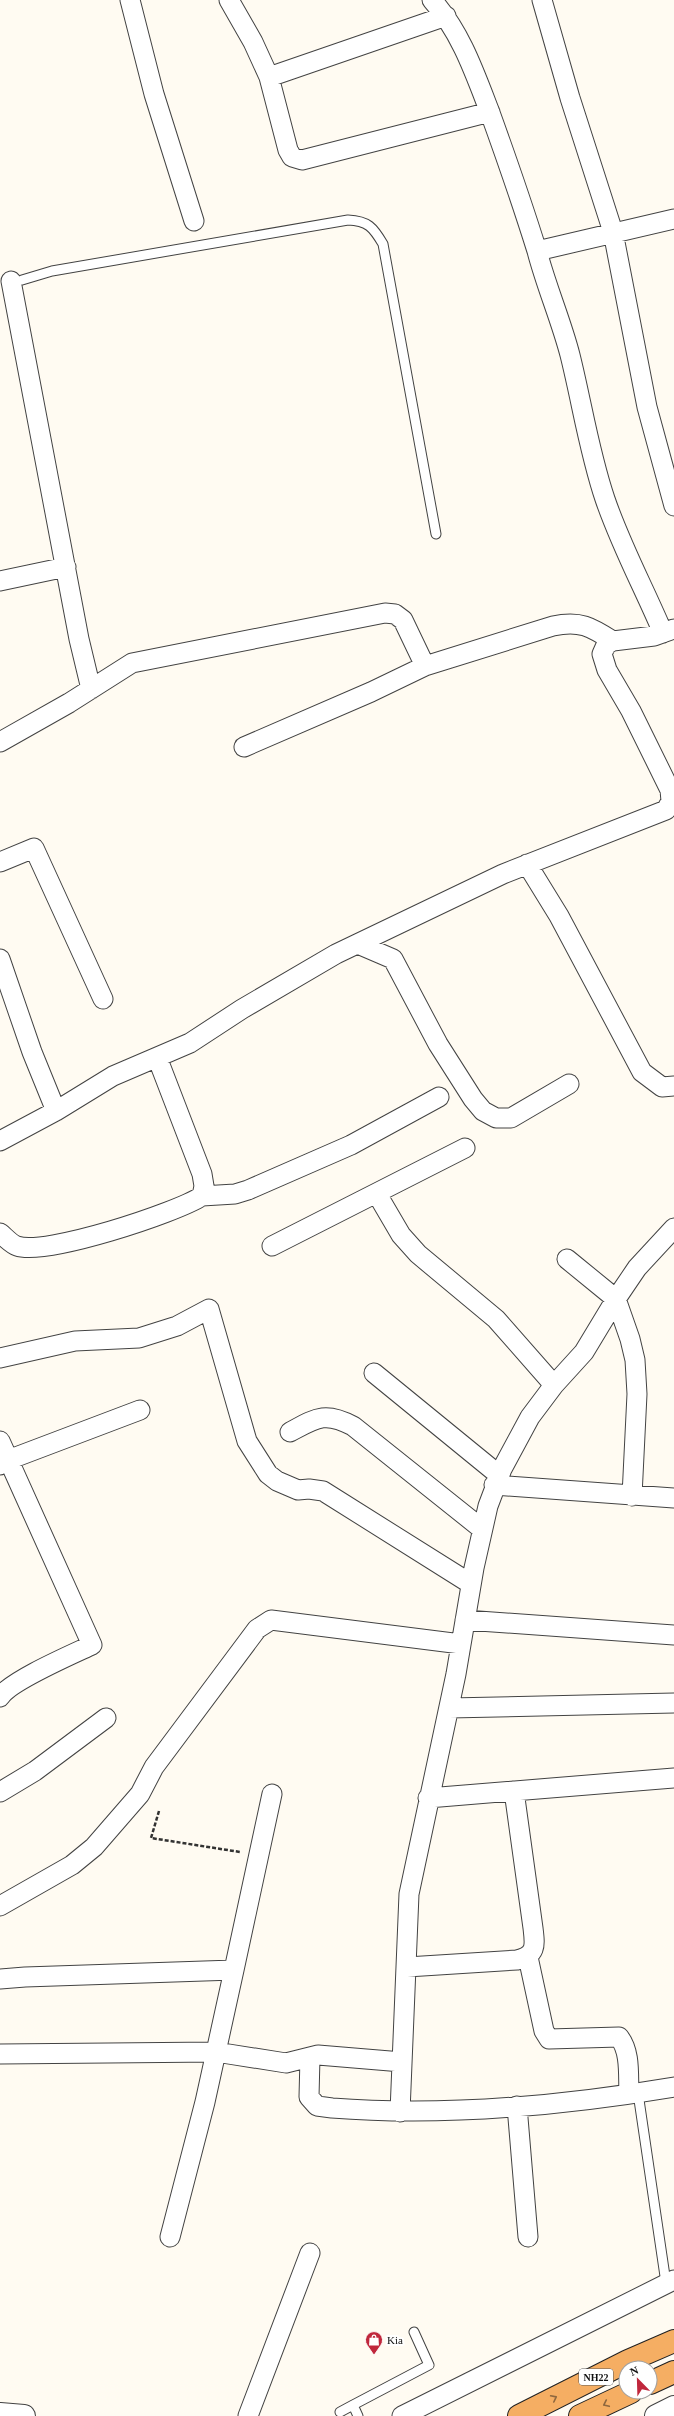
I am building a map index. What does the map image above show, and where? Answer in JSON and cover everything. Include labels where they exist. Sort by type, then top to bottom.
[{"type":"highway","name":"NH22","points":[[519,2416],[628,2361],[674,2341]]},
{"type":"highway","points":[[658,2379],[674,2372]]},
{"type":"highway","name":"NH22","points":[[580,2416],[618,2398]]},
{"type":"street","points":[[130,0],[154,94],[194,221]]},
{"type":"street","points":[[229,0],[253,42],[268,78],[288,150],[292,157],[302,160],[490,112]]},
{"type":"street","points":[[0,1141],[56,1111],[113,1076],[190,1043],[311,967],[527,864],[653,817],[666,810],[671,801],[670,790],[661,770],[607,670],[602,654],[606,645],[613,641],[668,631],[631,567],[604,498],[565,337],[544,279],[511,166],[459,40],[446,16],[432,0]]},
{"type":"street","points":[[542,0],[570,98],[613,232],[646,407],[674,506]]},
{"type":"street","points":[[268,78],[446,16]]},
{"type":"street","points":[[537,251],[613,232],[674,219]]},
{"type":"street","points":[[11,282],[91,689]]},
{"type":"street","points":[[0,581],[66,567]]},
{"type":"street","points":[[0,742],[91,689],[132,663],[146,659],[386,613],[394,614],[403,620],[426,666]]},
{"type":"street","points":[[244,747],[371,692],[426,666],[568,623],[582,624],[613,641]]},
{"type":"street","points":[[0,862],[34,848],[103,999]]},
{"type":"street","points":[[527,864],[559,916],[642,1072],[662,1087],[674,1086]]},
{"type":"street","points":[[358,944],[393,960],[438,1044],[473,1099],[484,1111],[496,1118],[511,1118],[568,1084]]},
{"type":"street","points":[[0,959],[32,1052],[56,1111]]},
{"type":"street","points":[[157,1057],[202,1174],[204,1186],[202,1196]]},
{"type":"street","points":[[0,1233],[17,1246],[30,1247],[61,1243],[120,1227],[191,1204],[202,1196],[235,1194],[248,1190],[351,1145],[439,1097]]},
{"type":"street","points":[[272,1246],[465,1148]]},
{"type":"street","points":[[377,1194],[401,1235],[418,1254],[496,1319],[554,1385]]},
{"type":"street","points":[[400,2112],[409,1894],[428,1798],[449,1708],[482,1529],[497,1480],[530,1417],[554,1385],[584,1352],[616,1299],[637,1268],[674,1228]]},
{"type":"street","points":[[567,1259],[616,1299],[630,1338],[635,1360],[637,1394],[632,1496]]},
{"type":"street","points":[[0,1358],[75,1342],[139,1338],[177,1326],[209,1309],[246,1441],[268,1474],[298,1490],[309,1489],[323,1491],[471,1584]]},
{"type":"street","points":[[374,1373],[497,1480],[632,1496],[674,1498]]},
{"type":"street","points":[[4,1462],[140,1410]]},
{"type":"street","points":[[290,1432],[322,1416],[339,1418],[353,1426],[482,1529]]},
{"type":"street","points":[[0,1441],[4,1462],[92,1645],[57,1661],[19,1683],[0,1697]]},
{"type":"street","points":[[0,1906],[72,1865],[94,1847],[140,1794],[154,1767],[257,1629],[271,1620],[461,1644]]},
{"type":"street","points":[[465,1620],[674,1635]]},
{"type":"street","points":[[449,1708],[674,1703]]},
{"type":"street","points":[[0,1792],[35,1771],[106,1718]]},
{"type":"street","points":[[428,1798],[674,1778]]},
{"type":"street","points":[[407,1967],[528,1957],[533,1951],[535,1944],[514,1792]]},
{"type":"street","points":[[170,2237],[216,2052],[261,1855],[272,1794]]},
{"type":"street","points":[[528,1957],[544,2031],[548,2038],[619,2037],[625,2044],[633,2094]]},
{"type":"street","points":[[0,1980],[25,1977],[234,1970]]},
{"type":"street","points":[[0,2054],[216,2052],[286,2063],[310,2057],[329,2056],[402,2062]]},
{"type":"street","points":[[310,2057],[309,2097],[317,2106],[437,2113],[633,2094],[674,2087]]},
{"type":"street","points":[[517,2106],[528,2237]]},
{"type":"street","points":[[248,2416],[310,2253]]},
{"type":"street","points":[[402,2416],[670,2281]]},
{"type":"street","points":[[656,2416],[674,2407]]},
{"type":"street","points":[[0,2414],[24,2416]]},
{"type":"lane","points":[[11,282],[52,271],[348,220],[362,221],[375,230],[383,244],[436,534]]},
{"type":"lane","points":[[633,2094],[670,2281]]},
{"type":"lane","points":[[340,2412],[429,2365],[414,2332]]},
{"type":"lane","points":[[353,2405],[358,2416]]},
{"type":"path","points":[[159,1811],[151,1838],[261,1855]]},
{"type":"place","name":"Kia","points":[[374,2355]]}]
